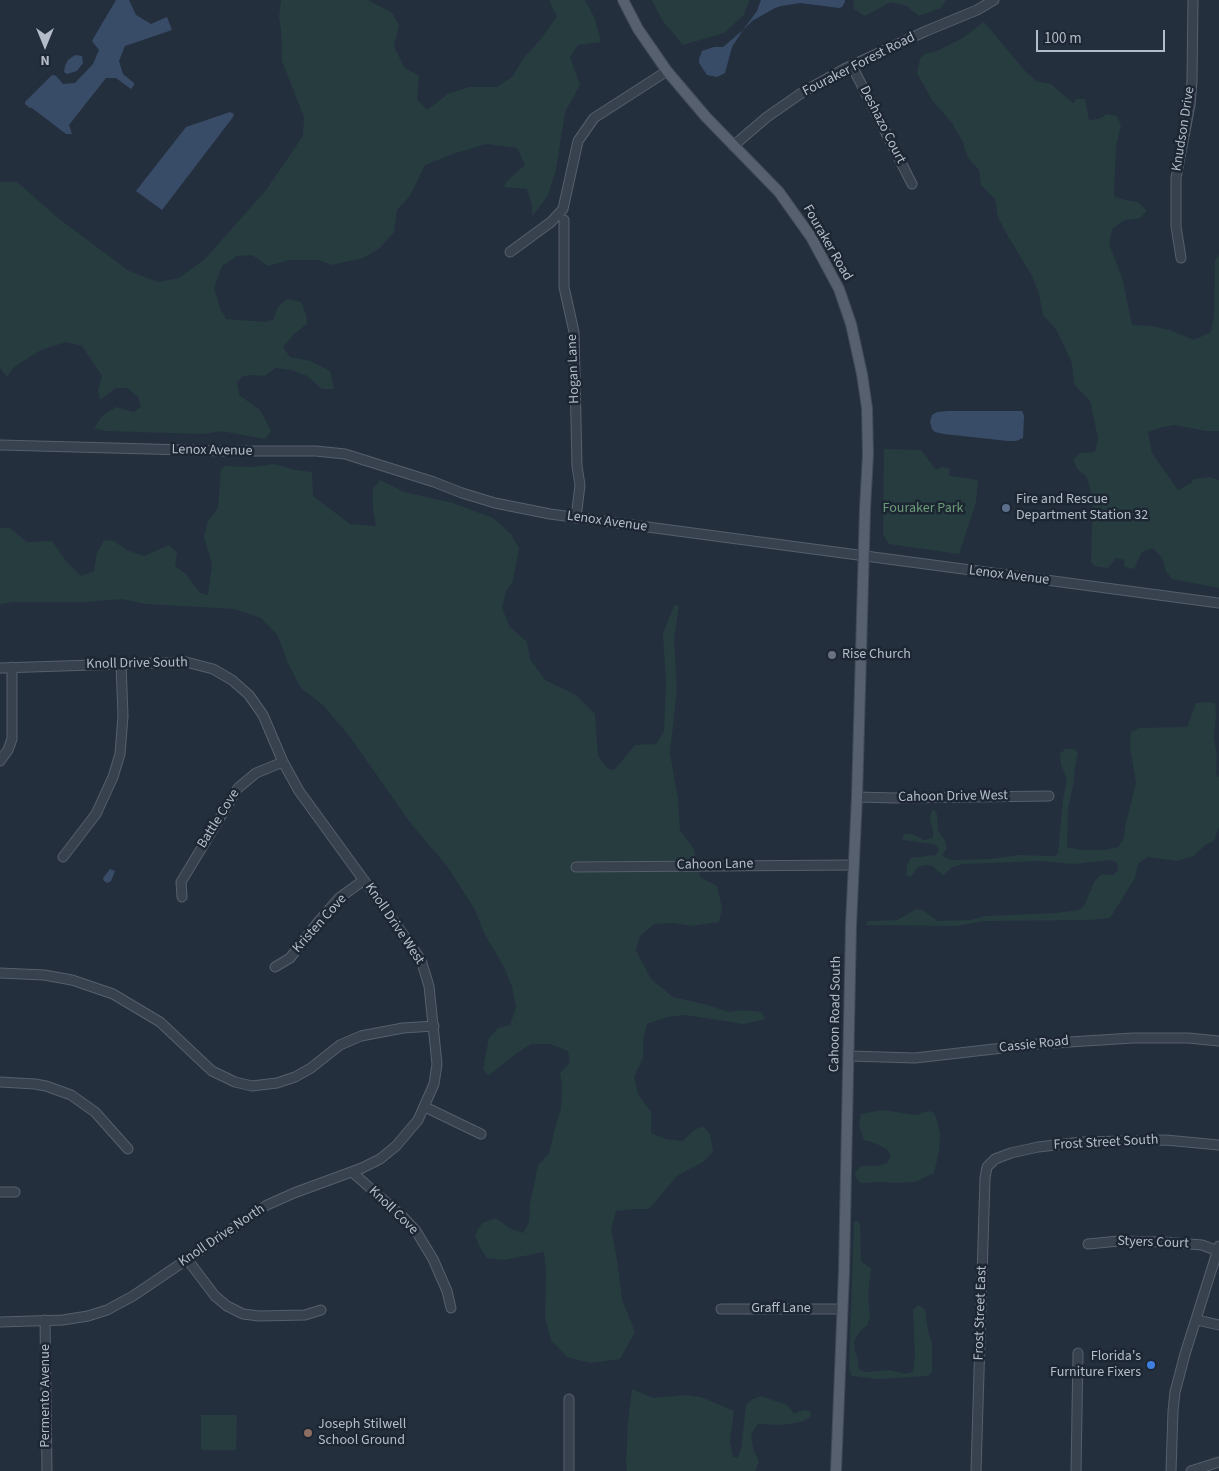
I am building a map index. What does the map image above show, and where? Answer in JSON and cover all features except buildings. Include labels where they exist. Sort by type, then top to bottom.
[{"type":"main road","name":"Fouraker Road","points":[[623,0],[638,29],[667,71],[695,105],[778,192],[811,237],[838,289],[851,324],[867,408],[868,454],[863,557]]},
{"type":"main road","name":"Cahoon Road South","points":[[836,1471],[863,557]]},
{"type":"street","name":"Fouraker Forest Road","points":[[733,146],[767,117],[803,92],[852,66],[977,10],[994,0]]},
{"type":"street","name":"Knudson Drive","points":[[1180,258],[1176,226],[1176,178],[1190,97],[1193,0]]},
{"type":"street","name":"Deshazo Court","points":[[852,66],[912,184]]},
{"type":"street","points":[[510,252],[551,222],[563,209],[578,141],[594,118],[667,71]]},
{"type":"street","name":"Hogan Lane","points":[[564,220],[564,287],[574,332],[576,466],[580,485],[576,518]]},
{"type":"street","name":"Lenox Avenue","points":[[0,445],[247,452],[316,451],[344,454],[495,503],[576,518],[1219,603]]},
{"type":"street","name":"Knoll Drive South","points":[[0,668],[192,663],[213,669],[232,680],[249,695],[263,715],[283,762]]},
{"type":"street","points":[[63,857],[96,814],[113,777],[120,754],[123,716],[121,664]]},
{"type":"street","points":[[0,760],[8,750],[12,739],[12,667]]},
{"type":"street","name":"Knoll Drive West","points":[[283,762],[299,791],[421,960],[429,986],[437,1064],[434,1084],[425,1107]]},
{"type":"street","name":"Battle Cove","points":[[182,897],[180,882],[234,793],[256,773],[283,762]]},
{"type":"street","name":"Cahoon Drive West","points":[[857,797],[1049,796]]},
{"type":"street","name":"Cahoon Lane","points":[[576,867],[854,865]]},
{"type":"street","name":"Kristen Cove","points":[[275,967],[290,958],[340,898],[364,880]]},
{"type":"street","points":[[0,973],[44,975],[72,980],[113,994],[160,1022],[212,1071],[236,1082],[252,1086],[277,1084],[295,1077],[311,1068],[340,1045],[361,1036],[396,1029],[434,1026]]},
{"type":"street","name":"Cassie Road","points":[[849,1056],[915,1058],[1038,1044],[1133,1038],[1188,1038],[1219,1042]]},
{"type":"street","points":[[0,1082],[35,1084],[71,1095],[95,1112],[128,1149]]},
{"type":"street","points":[[425,1107],[481,1134]]},
{"type":"street","name":"Knoll Drive North","points":[[0,1322],[71,1318],[107,1310],[133,1296],[267,1205],[380,1159],[396,1146],[412,1128],[425,1107]]},
{"type":"street","name":"Frost Street South","points":[[995,1159],[1038,1147],[1092,1141],[1166,1140],[1219,1145]]},
{"type":"street","name":"Frost Street East","points":[[976,1471],[985,1178],[987,1167],[995,1159]]},
{"type":"street","name":"Knoll Cove","points":[[352,1172],[416,1231],[425,1244],[448,1291],[451,1308]]},
{"type":"street","points":[[0,1192],[16,1192]]},
{"type":"street","name":"Styers Court","points":[[1088,1244],[1119,1241],[1164,1242],[1218,1248]]},
{"type":"street","points":[[1171,1471],[1173,1411],[1176,1392],[1185,1354],[1218,1248]]},
{"type":"street","points":[[187,1259],[215,1296],[227,1306],[243,1314],[259,1316],[306,1315],[321,1310]]},
{"type":"street","name":"Graff Lane","points":[[721,1309],[842,1310]]},
{"type":"street","name":"Permento Avenue","points":[[46,1320],[47,1471]]},
{"type":"street","points":[[1197,1320],[1219,1325]]},
{"type":"street","points":[[1076,1471],[1078,1353]]},
{"type":"street","points":[[569,1399],[569,1471]]},
{"type":"street","points":[[1191,1471],[1219,1462]]},
{"type":"green space","points":[[281,0],[368,0],[392,13],[399,25],[394,46],[404,67],[419,76],[417,99],[427,110],[448,94],[469,87],[497,87],[512,77],[523,59],[541,39],[557,16],[549,0],[585,0],[595,19],[601,42],[578,45],[570,57],[580,85],[565,112],[556,170],[547,197],[532,216],[532,205],[527,189],[504,187],[507,181],[525,165],[517,148],[486,144],[425,165],[410,196],[397,210],[394,232],[379,249],[363,258],[332,265],[319,260],[289,260],[268,266],[252,255],[237,256],[222,266],[214,288],[220,308],[226,319],[266,322],[274,319],[278,307],[287,299],[301,302],[306,314],[307,324],[294,334],[283,347],[290,357],[310,361],[330,371],[334,389],[322,389],[307,376],[291,370],[275,368],[265,376],[243,376],[237,383],[239,395],[260,410],[271,431],[265,439],[221,431],[203,434],[106,431],[94,428],[102,416],[116,407],[134,412],[141,407],[138,397],[127,388],[116,388],[100,400],[98,390],[102,376],[82,346],[66,342],[41,350],[14,367],[7,377],[0,368],[0,182],[17,182],[58,218],[129,271],[158,282],[179,278],[205,259],[266,190],[303,136],[304,117],[282,61],[279,18]]},
{"type":"green space","points":[[652,0],[750,0],[743,16],[724,33],[683,45],[662,20]]},
{"type":"green space","points":[[853,0],[946,0],[941,8],[919,16],[907,6],[891,2],[865,16],[854,9]]},
{"type":"green space","points":[[984,22],[1025,71],[1036,81],[1051,84],[1073,103],[1077,99],[1085,99],[1089,120],[1099,119],[1107,114],[1117,116],[1121,125],[1116,146],[1114,196],[1138,202],[1147,211],[1140,218],[1125,220],[1112,229],[1109,244],[1122,277],[1132,325],[1170,330],[1194,340],[1211,332],[1214,317],[1215,260],[1219,255],[1219,431],[1206,431],[1175,425],[1148,432],[1152,453],[1178,490],[1191,483],[1194,479],[1209,477],[1219,480],[1219,588],[1172,579],[1166,571],[1162,558],[1153,548],[1142,552],[1134,569],[1125,567],[1124,560],[1116,558],[1108,568],[1094,566],[1091,561],[1093,501],[1087,477],[1077,469],[1073,460],[1080,453],[1095,452],[1098,438],[1090,401],[1074,384],[1072,363],[1056,329],[1043,315],[1039,294],[1032,276],[998,217],[995,199],[981,185],[979,170],[968,158],[962,140],[952,123],[932,100],[917,73],[920,59],[925,54],[937,51],[961,39]]},
{"type":"green space","name":"Fouraker Park","points":[[884,449],[921,450],[936,470],[942,467],[950,469],[949,476],[978,480],[976,502],[959,554],[889,544],[883,534]]},
{"type":"green space","points":[[274,464],[295,470],[312,472],[313,496],[350,524],[376,526],[373,509],[373,489],[380,480],[404,492],[453,503],[493,518],[511,534],[519,548],[513,581],[506,592],[502,608],[510,627],[527,642],[530,659],[545,680],[576,695],[595,714],[598,756],[608,769],[614,770],[635,745],[656,744],[664,731],[666,684],[663,633],[674,606],[679,605],[674,640],[677,689],[670,753],[678,799],[680,830],[694,849],[700,877],[717,886],[722,908],[719,922],[691,926],[674,923],[654,924],[640,936],[636,950],[651,979],[673,997],[729,1012],[743,1010],[761,1012],[765,1019],[744,1024],[685,1015],[667,1017],[647,1024],[643,1040],[643,1058],[634,1077],[638,1094],[651,1112],[651,1133],[666,1139],[683,1141],[694,1130],[703,1126],[710,1134],[713,1152],[703,1162],[678,1175],[649,1209],[616,1211],[611,1229],[622,1299],[635,1332],[620,1359],[590,1363],[567,1357],[551,1340],[545,1317],[546,1273],[544,1252],[504,1260],[487,1258],[479,1246],[475,1235],[482,1223],[496,1218],[509,1228],[523,1233],[529,1222],[530,1204],[538,1165],[549,1154],[561,1109],[562,1086],[560,1073],[570,1063],[568,1051],[550,1044],[531,1044],[489,1075],[483,1070],[489,1038],[498,1028],[510,1025],[516,1007],[512,987],[504,967],[484,933],[475,910],[447,866],[412,825],[350,737],[323,705],[301,688],[288,663],[277,634],[261,618],[234,609],[146,604],[122,599],[0,604],[0,528],[10,528],[27,542],[52,541],[66,561],[81,576],[94,571],[97,553],[104,540],[114,541],[126,550],[144,556],[169,545],[177,553],[175,566],[186,574],[200,593],[208,595],[212,564],[204,537],[208,521],[218,508],[221,469],[225,466],[252,467]]},
{"type":"green space","points":[[1196,703],[1215,703],[1216,714],[1214,736],[1217,758],[1216,774],[1219,777],[1219,827],[1214,841],[1205,845],[1194,856],[1177,861],[1148,857],[1138,864],[1135,878],[1110,918],[984,921],[957,926],[866,925],[868,921],[897,920],[917,909],[922,910],[938,921],[1079,910],[1084,906],[1094,882],[1102,874],[1113,875],[1118,870],[1117,863],[1111,860],[1074,864],[1039,861],[963,864],[953,867],[943,875],[932,866],[926,865],[918,867],[911,877],[906,875],[907,865],[911,858],[936,855],[939,849],[934,844],[902,840],[904,834],[912,834],[924,840],[933,838],[930,819],[934,809],[937,815],[938,830],[947,848],[942,856],[952,860],[991,859],[1019,855],[1053,856],[1058,854],[1067,779],[1061,765],[1060,754],[1065,749],[1074,749],[1078,753],[1068,809],[1067,847],[1081,850],[1104,850],[1118,847],[1124,838],[1136,783],[1130,746],[1131,732],[1139,728],[1187,727]]},
{"type":"green space","points":[[882,1110],[916,1115],[929,1111],[934,1113],[940,1135],[939,1151],[934,1173],[915,1182],[860,1183],[855,1176],[856,1171],[862,1166],[878,1166],[887,1163],[891,1156],[887,1149],[864,1140],[859,1125],[861,1114]]},
{"type":"green space","points":[[857,1221],[860,1224],[861,1260],[871,1268],[868,1296],[870,1317],[867,1326],[861,1330],[854,1341],[859,1369],[865,1372],[890,1370],[905,1374],[913,1372],[915,1357],[913,1310],[918,1305],[925,1309],[932,1343],[932,1372],[928,1376],[878,1379],[852,1376],[849,1370],[854,1222]]},
{"type":"green space","points":[[632,1389],[653,1398],[684,1395],[701,1397],[734,1411],[730,1441],[733,1457],[737,1458],[741,1449],[746,1405],[751,1400],[761,1396],[787,1405],[794,1414],[804,1410],[810,1411],[811,1416],[804,1421],[790,1424],[758,1424],[751,1434],[753,1448],[759,1462],[755,1471],[627,1471],[628,1421]]},
{"type":"green space","points":[[201,1415],[237,1415],[236,1450],[201,1450]]},
{"type":"water","points":[[116,0],[129,0],[136,15],[151,24],[167,17],[172,30],[125,46],[119,61],[123,74],[134,85],[131,89],[116,78],[106,78],[69,125],[72,134],[66,134],[30,108],[25,102],[52,75],[56,76],[63,84],[75,83],[93,64],[99,50],[92,41]]},
{"type":"water","points":[[761,0],[845,0],[842,7],[839,8],[800,3],[781,6],[752,21],[743,30],[757,11]]},
{"type":"water","points":[[743,30],[732,47],[725,73],[717,77],[707,75],[699,63],[702,51],[714,47],[723,47]]},
{"type":"water","points":[[75,55],[82,56],[83,63],[77,71],[67,74],[64,72],[65,66],[68,60]]},
{"type":"water","points":[[230,112],[234,114],[233,117],[162,210],[136,191],[186,127]]},
{"type":"water","points":[[1022,411],[1024,416],[1023,438],[1016,441],[1008,441],[935,432],[930,422],[932,415],[937,412]]},
{"type":"water","points":[[110,869],[115,871],[111,881],[107,883],[103,878]]},
{"type":"place","name":"Fire and Rescue Department Station 32","points":[[1006,508]]},
{"type":"place","name":"Rise Church","points":[[832,655]]},
{"type":"place","name":"Florida's Furniture Fixers","points":[[1151,1365]]},
{"type":"place","name":"Joseph Stilwell School Ground","points":[[308,1433]]}]
